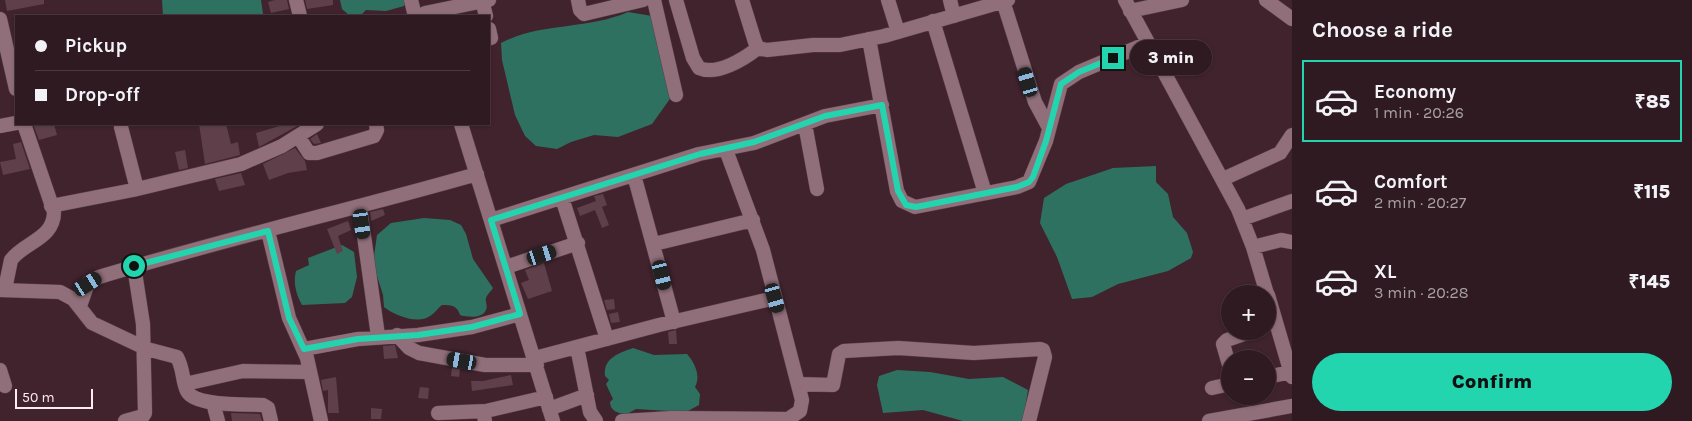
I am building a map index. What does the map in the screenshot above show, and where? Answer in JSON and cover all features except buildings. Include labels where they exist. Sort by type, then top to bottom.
[{"type":"street","points":[[296,0],[300,15]]},
{"type":"street","points":[[411,0],[422,11],[484,0],[486,15]]},
{"type":"street","points":[[578,0],[580,10],[584,14],[644,0]]},
{"type":"street","points":[[654,0],[676,95]]},
{"type":"street","points":[[676,0],[693,58],[699,68],[709,70],[735,62],[758,48],[767,50],[813,45],[840,45],[870,40],[1005,1],[1035,102],[1049,128]]},
{"type":"street","points":[[742,0],[758,48]]},
{"type":"street","points":[[888,0],[898,32]]},
{"type":"street","points":[[950,0],[954,16]]},
{"type":"street","points":[[1182,0],[1128,5],[1223,179],[1253,247],[1264,285]]},
{"type":"street","points":[[1266,0],[1292,19]]},
{"type":"street","points":[[0,19],[15,85]]},
{"type":"street","points":[[933,22],[985,194]]},
{"type":"street","points":[[870,40],[898,191],[906,205],[916,207],[1017,187],[1029,182],[1049,128],[1059,89],[1066,79],[1148,43]]},
{"type":"street","points":[[491,220],[700,154],[726,150],[754,142],[825,116],[882,105]]},
{"type":"street","points":[[0,126],[15,123]]},
{"type":"street","points":[[805,124],[817,189]]},
{"type":"street","points":[[24,125],[51,206],[54,222],[52,228],[14,255],[3,290],[60,292],[73,299],[92,323],[143,346],[177,357],[183,368],[186,390],[194,397],[213,403],[263,405],[268,408],[271,421]]},
{"type":"street","points":[[51,206],[137,189],[241,164],[298,136],[315,125]]},
{"type":"street","points":[[298,136],[309,153],[317,153],[374,136],[377,130],[376,125]]},
{"type":"street","points":[[461,125],[536,361],[549,409]]},
{"type":"street","points":[[121,127],[137,189]]},
{"type":"street","points":[[1223,179],[1280,153],[1292,135]]},
{"type":"street","points":[[622,421],[702,418],[788,419],[797,415],[802,406],[798,384],[753,220],[726,150]]},
{"type":"street","points":[[80,306],[88,284],[99,277],[477,174]]},
{"type":"street","points":[[634,175],[674,322]]},
{"type":"street","points":[[562,198],[607,339]]},
{"type":"street","points":[[1242,219],[1292,201]]},
{"type":"street","points":[[360,207],[378,336]]},
{"type":"street","points":[[654,244],[753,220]]},
{"type":"street","points":[[268,231],[289,318],[304,349],[321,421]]},
{"type":"street","points":[[1253,247],[1281,240],[1292,242]]},
{"type":"street","points":[[506,266],[578,244]]},
{"type":"street","points":[[124,421],[137,419],[145,413],[141,306],[134,266]]},
{"type":"street","points":[[397,335],[409,348],[419,353],[485,365],[536,361],[607,339],[775,298]]},
{"type":"street","points":[[304,349],[378,336],[472,327],[520,314]]},
{"type":"street","points":[[1276,336],[1291,375],[1276,376]]},
{"type":"street","points":[[577,347],[590,412],[596,421]]},
{"type":"street","points":[[798,384],[833,385],[839,354],[844,351],[889,348],[974,353],[1040,349],[1043,350],[1045,357],[1028,421]]},
{"type":"street","points":[[0,370],[4,386]]},
{"type":"street","points":[[186,384],[243,371],[310,372]]},
{"type":"street","points":[[1212,388],[1221,386]]},
{"type":"street","points":[[438,413],[486,416],[549,409],[586,395]]},
{"type":"street","points":[[213,403],[218,421]]},
{"type":"street","points":[[1209,421],[1292,406]]},
{"type":"shaded area","points":[[162,0],[261,0],[263,14],[262,15],[163,15]]},
{"type":"shaded area","points":[[340,0],[407,0],[404,6],[386,11],[366,10],[361,15],[349,15],[342,9]]},
{"type":"shaded area","points":[[628,12],[652,16],[672,96],[652,124],[618,137],[594,135],[571,142],[557,149],[536,146],[525,136],[515,115],[502,60],[501,43],[516,36],[532,32],[612,18]]},
{"type":"shaded area","points":[[1156,166],[1156,182],[1168,194],[1173,217],[1187,233],[1193,252],[1191,258],[1168,271],[1118,284],[1092,297],[1072,299],[1057,257],[1040,223],[1044,198],[1066,184],[1113,168]]},
{"type":"shaded area","points":[[424,218],[450,220],[461,225],[466,234],[473,259],[493,288],[486,298],[486,310],[481,315],[470,317],[460,315],[453,306],[442,305],[432,315],[419,320],[400,316],[384,307],[383,295],[373,263],[377,235],[391,223]]},
{"type":"shaded area","points":[[342,245],[354,252],[357,277],[352,297],[345,303],[302,305],[296,288],[296,271],[309,265],[308,258]]},
{"type":"shaded area","points":[[633,348],[654,355],[687,354],[697,374],[695,387],[700,394],[699,405],[686,412],[636,409],[627,414],[618,413],[613,410],[610,402],[613,399],[606,384],[609,380],[605,376],[605,370],[613,357]]},
{"type":"shaded area","points":[[897,370],[930,372],[969,379],[1003,377],[1028,390],[1023,421],[963,421],[923,410],[883,413],[877,385],[879,376]]},
{"type":"route","points":[[134,266],[268,231],[289,318],[304,349],[358,339],[418,335],[472,327],[520,314],[491,220],[700,154],[726,150],[768,138],[825,116],[882,105],[898,191],[906,205],[916,207],[1025,185],[1033,177],[1046,141],[1061,84],[1079,72],[1113,58]]}]
